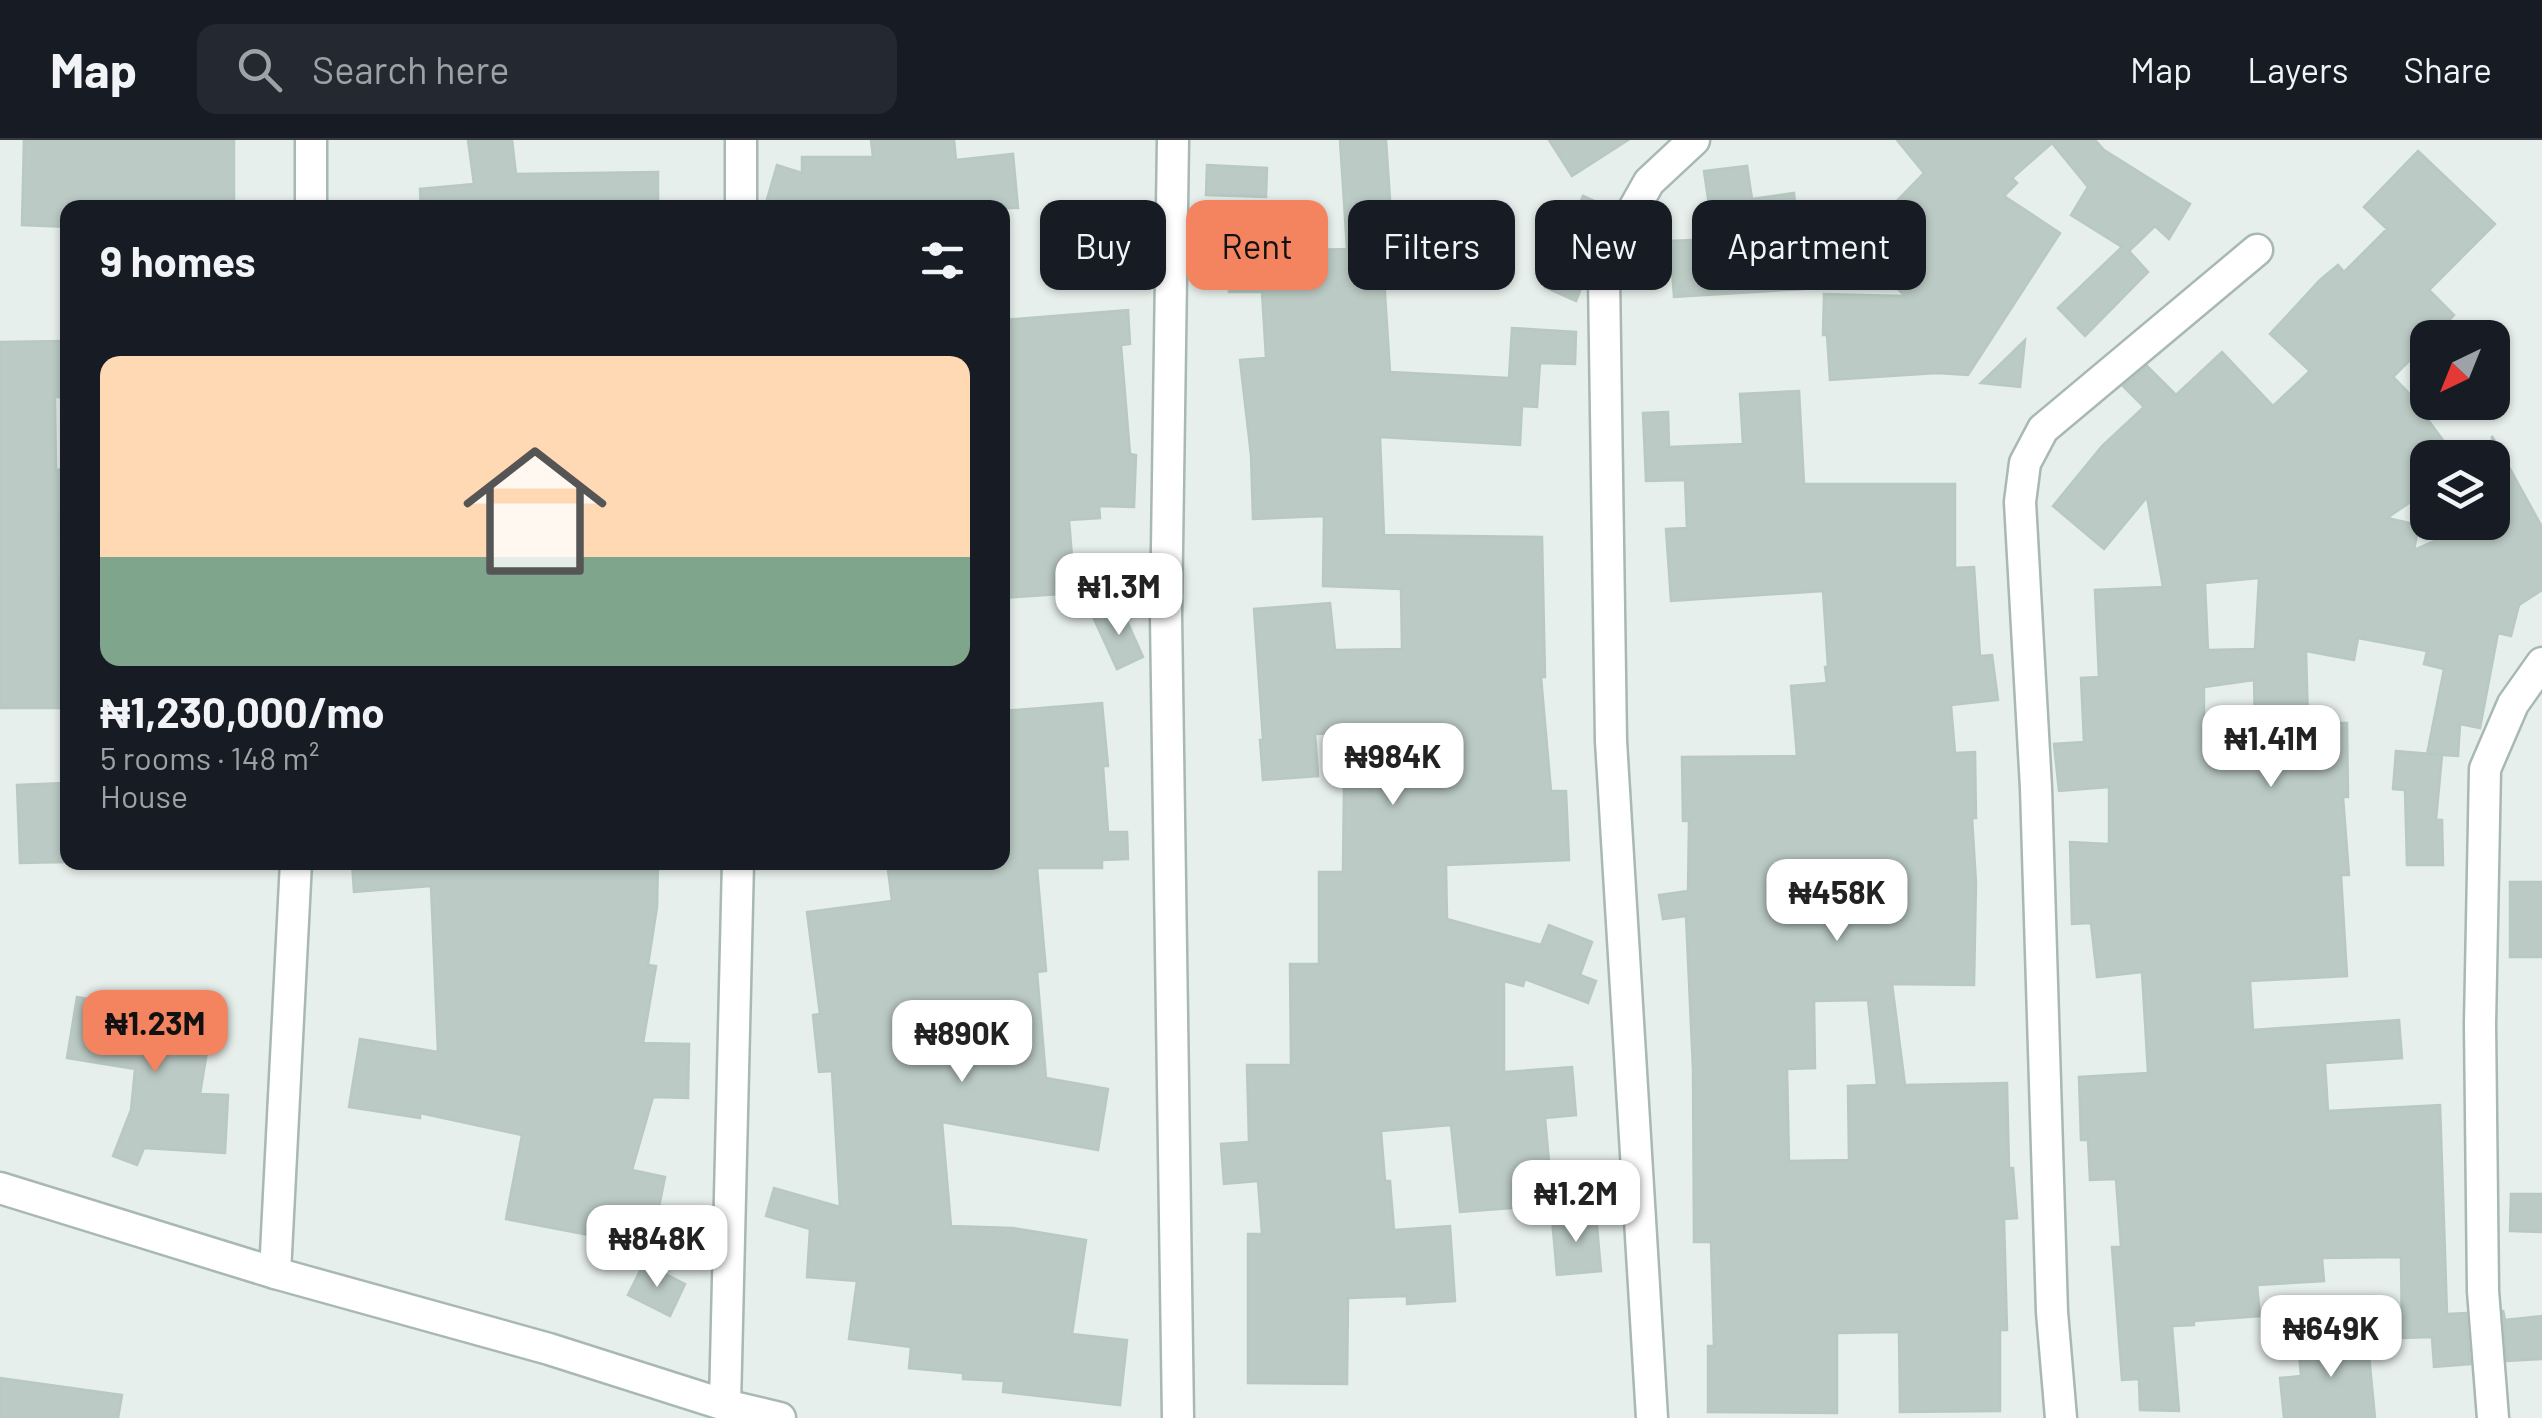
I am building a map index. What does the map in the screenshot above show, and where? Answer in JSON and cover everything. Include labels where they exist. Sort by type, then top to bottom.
[{"type":"street","points":[[311,140],[311,200]]},
{"type":"street","points":[[741,140],[741,200]]},
{"type":"street","points":[[1173,140],[1166,616],[1178,1418]]},
{"type":"street","points":[[1652,1418],[1612,741],[1604,278],[1624,228],[1649,182],[1694,140]]},
{"type":"street","points":[[2061,1418],[2052,1312],[2036,788],[2020,502],[2025,463],[2043,429],[2257,250]]},
{"type":"street","points":[[2493,1418],[2484,1290],[2480,1024],[2484,769],[2512,704],[2542,663]]},
{"type":"street","points":[[275,1273],[296,870]]},
{"type":"street","points":[[725,1405],[738,870]]},
{"type":"street","points":[[0,1188],[275,1273],[780,1418]]},
{"type":"building","points":[[24,140],[234,140],[234,200],[60,200],[60,227],[22,225]]},
{"type":"building","points":[[468,140],[512,140],[516,174],[658,172],[658,200],[421,200],[420,189],[474,184]]},
{"type":"building","points":[[871,140],[954,140],[956,160],[1013,154],[1018,208],[1010,208],[1010,200],[767,200],[777,165],[802,173],[802,157],[873,157]]},
{"type":"building","points":[[1340,140],[1386,140],[1390,200],[1348,200],[1348,290],[1385,290],[1390,372],[1509,378],[1512,328],[1576,332],[1575,364],[1540,363],[1537,407],[1522,406],[1520,445],[1380,437],[1384,535],[1542,537],[1545,677],[1541,677],[1551,791],[1566,791],[1569,860],[1446,865],[1447,919],[1541,945],[1549,925],[1592,942],[1580,975],[1596,981],[1588,1003],[1525,979],[1523,986],[1504,981],[1504,1072],[1572,1067],[1576,1115],[1545,1118],[1553,1205],[1460,1212],[1451,1125],[1381,1131],[1394,1230],[1450,1226],[1455,1301],[1407,1304],[1407,1296],[1348,1298],[1347,1384],[1248,1383],[1248,1234],[1262,1234],[1258,1181],[1224,1184],[1221,1144],[1249,1142],[1247,1065],[1291,1065],[1290,964],[1319,964],[1319,872],[1343,872],[1344,785],[1416,785],[1412,730],[1315,734],[1318,776],[1263,780],[1254,609],[1330,603],[1335,650],[1402,649],[1401,589],[1323,586],[1324,516],[1253,519],[1251,455],[1240,360],[1266,358],[1262,292],[1229,290],[1328,290],[1328,249],[1347,249]]},
{"type":"building","points":[[1549,140],[1628,140],[1572,176]]},
{"type":"building","points":[[1897,140],[2095,140],[2104,150],[2190,204],[2169,239],[2155,226],[2129,251],[2148,272],[2085,336],[2058,308],[2122,247],[2071,215],[2088,187],[2052,143],[2012,178],[2017,183],[2004,196],[2060,233],[1968,375],[1937,373],[1830,380],[1827,335],[1823,335],[1824,294],[1905,296],[1899,290],[1926,290],[1926,200],[1898,200],[1924,173]]},
{"type":"building","points":[[2418,151],[2495,224],[2429,290],[2454,315],[2449,320],[2410,320],[2410,360],[2393,377],[2410,395],[2410,420],[2428,420],[2443,440],[2410,440],[2410,502],[2387,518],[2410,523],[2410,540],[2416,540],[2414,550],[2437,540],[2510,540],[2510,469],[2542,527],[2542,590],[2519,605],[2511,636],[2498,633],[2480,728],[2460,724],[2458,756],[2427,754],[2444,669],[2424,664],[2427,651],[2358,638],[2354,660],[2306,651],[2308,723],[2347,723],[2348,797],[2343,797],[2349,875],[2341,875],[2347,976],[2250,981],[2253,1030],[2399,1020],[2402,1058],[2325,1063],[2328,1111],[2440,1105],[2447,1314],[2466,1313],[2470,1364],[2434,1367],[2432,1337],[2402,1338],[2401,1257],[2322,1258],[2324,1281],[2257,1285],[2260,1316],[2172,1326],[2179,1411],[2140,1410],[2139,1379],[2122,1380],[2112,1247],[2121,1247],[2116,1179],[2090,1180],[2088,1140],[2081,1140],[2079,1077],[2148,1073],[2142,972],[2097,977],[2091,923],[2072,924],[2070,842],[2109,844],[2109,787],[2059,791],[2054,744],[2084,742],[2081,678],[2099,677],[2095,590],[2163,587],[2147,497],[2104,549],[2053,506],[2102,446],[2144,407],[2123,386],[2147,366],[2176,395],[2222,352],[2273,406],[2310,371],[2270,334],[2320,280],[2338,265],[2344,272],[2387,229],[2364,207]],"holes":[[[2259,578],[2255,649],[2208,650],[2205,583]],[[2254,680],[2256,765],[2204,760],[2204,687]]]},
{"type":"building","points":[[1207,165],[1267,168],[1266,197],[1206,195]]},
{"type":"building","points":[[1747,166],[1752,199],[1794,193],[1795,200],[1708,200],[1704,171]]},
{"type":"building","points":[[1692,240],[1692,290],[1787,290],[1674,297],[1672,241]]},
{"type":"building","points":[[1552,290],[1580,290],[1576,301]]},
{"type":"building","points":[[1128,310],[1130,344],[1121,345],[1130,454],[1136,455],[1134,507],[1099,506],[1100,518],[1069,520],[1075,593],[1010,597],[1010,319]]},
{"type":"building","points":[[2025,340],[2020,387],[1981,383]]},
{"type":"building","points":[[60,341],[60,397],[55,397],[56,470],[60,470],[60,708],[0,708],[0,342]]},
{"type":"building","points":[[1799,391],[1804,484],[1955,484],[1955,568],[1974,567],[1980,656],[1992,655],[1998,700],[1951,705],[1955,753],[1975,752],[1974,985],[1892,984],[1905,1085],[2007,1083],[2009,1168],[2013,1168],[2017,1218],[2004,1219],[2007,1330],[2000,1330],[2000,1411],[1900,1412],[1899,1332],[1837,1333],[1837,1413],[1708,1412],[1708,1346],[1714,1346],[1711,1242],[1694,1242],[1693,1069],[1686,916],[1663,919],[1659,895],[1688,891],[1689,821],[1683,821],[1682,757],[1797,756],[1791,686],[1827,683],[1828,667],[1823,591],[1671,601],[1666,529],[1687,528],[1685,480],[1646,481],[1643,413],[1668,412],[1669,447],[1743,444],[1740,394]],"holes":[[[1868,1000],[1877,1085],[1848,1086],[1849,1160],[1789,1161],[1787,1069],[1815,1068],[1814,1001]]]},
{"type":"building","points":[[1121,608],[1143,657],[1117,669],[1094,619]]},
{"type":"building","points":[[1102,703],[1108,766],[1103,766],[1108,832],[1127,832],[1128,859],[1102,860],[1102,868],[1037,868],[1046,971],[1037,972],[1046,1078],[1108,1089],[1098,1150],[942,1122],[951,1226],[1013,1228],[1086,1240],[1072,1334],[1127,1340],[1120,1405],[1003,1392],[1004,1381],[963,1379],[963,1373],[909,1368],[911,1347],[849,1339],[857,1281],[807,1277],[810,1229],[766,1216],[774,1188],[840,1207],[832,1071],[819,1072],[813,1015],[820,1014],[807,912],[892,901],[888,870],[1010,870],[1010,710]]},
{"type":"building","points":[[2396,751],[2442,755],[2436,820],[2442,820],[2443,865],[2407,865],[2405,790],[2393,789]]},
{"type":"building","points":[[60,783],[60,862],[20,863],[17,785]]},
{"type":"building","points":[[353,870],[658,870],[648,965],[656,966],[643,1043],[689,1044],[688,1098],[653,1097],[632,1170],[665,1177],[651,1247],[506,1219],[522,1135],[420,1113],[420,1118],[349,1107],[360,1039],[438,1052],[431,886],[354,892]]},
{"type":"building","points":[[2510,882],[2542,882],[2542,957],[2510,957]]},
{"type":"building","points":[[77,997],[212,1021],[200,1094],[228,1095],[225,1153],[144,1148],[137,1165],[113,1156],[131,1110],[135,1069],[67,1058]]},
{"type":"building","points":[[2511,1194],[2542,1194],[2542,1232],[2510,1231]]},
{"type":"building","points":[[1596,1215],[1601,1271],[1557,1275],[1552,1218]]},
{"type":"building","points":[[644,1263],[685,1284],[670,1316],[628,1295]]},
{"type":"building","points":[[2503,1310],[2505,1320],[2542,1316],[2542,1359],[2507,1361]]},
{"type":"building","points":[[2367,1334],[2375,1418],[2284,1418],[2280,1378],[2301,1376],[2298,1340]]},
{"type":"building","points":[[0,1378],[122,1395],[118,1418],[0,1418]]}]
